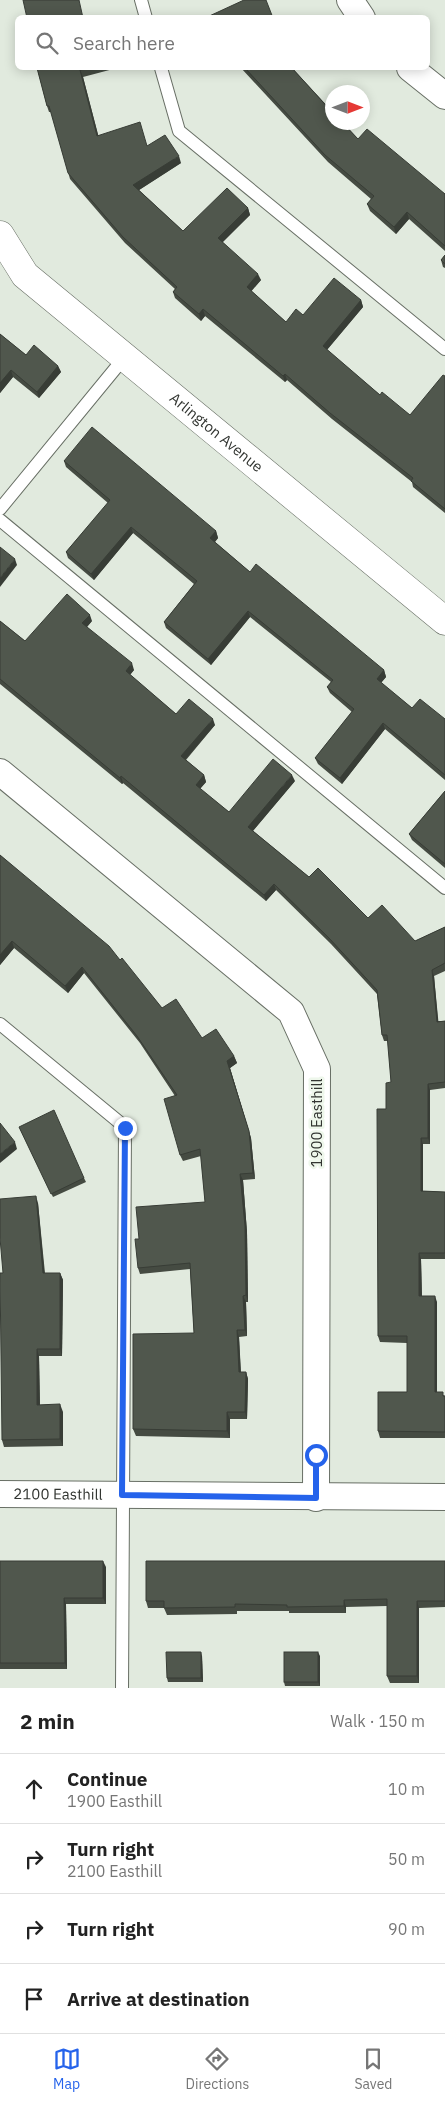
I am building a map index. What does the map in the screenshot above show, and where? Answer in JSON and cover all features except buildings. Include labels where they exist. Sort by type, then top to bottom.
[{"type":"street","points":[[350,0],[360,15]]},
{"type":"street","points":[[412,70],[445,96]]},
{"type":"street","name":"Arlington Avenue","points":[[0,235],[25,275],[445,621]]},
{"type":"street","name":"1900 Easthill","points":[[0,772],[291,1012],[317,1068],[316,1498]]},
{"type":"street","name":"2100 Easthill","points":[[0,1494],[316,1498],[445,1497]]},
{"type":"lane","points":[[142,0],[145,15]]},
{"type":"lane","points":[[162,70],[179,131],[445,349]]},
{"type":"lane","points":[[0,509],[124,358]]},
{"type":"lane","points":[[0,520],[445,888]]},
{"type":"lane","points":[[0,1024],[125,1128],[122,1688]]},
{"type":"route","points":[[125,1128],[122,1495],[316,1498],[316,1455]]}]
